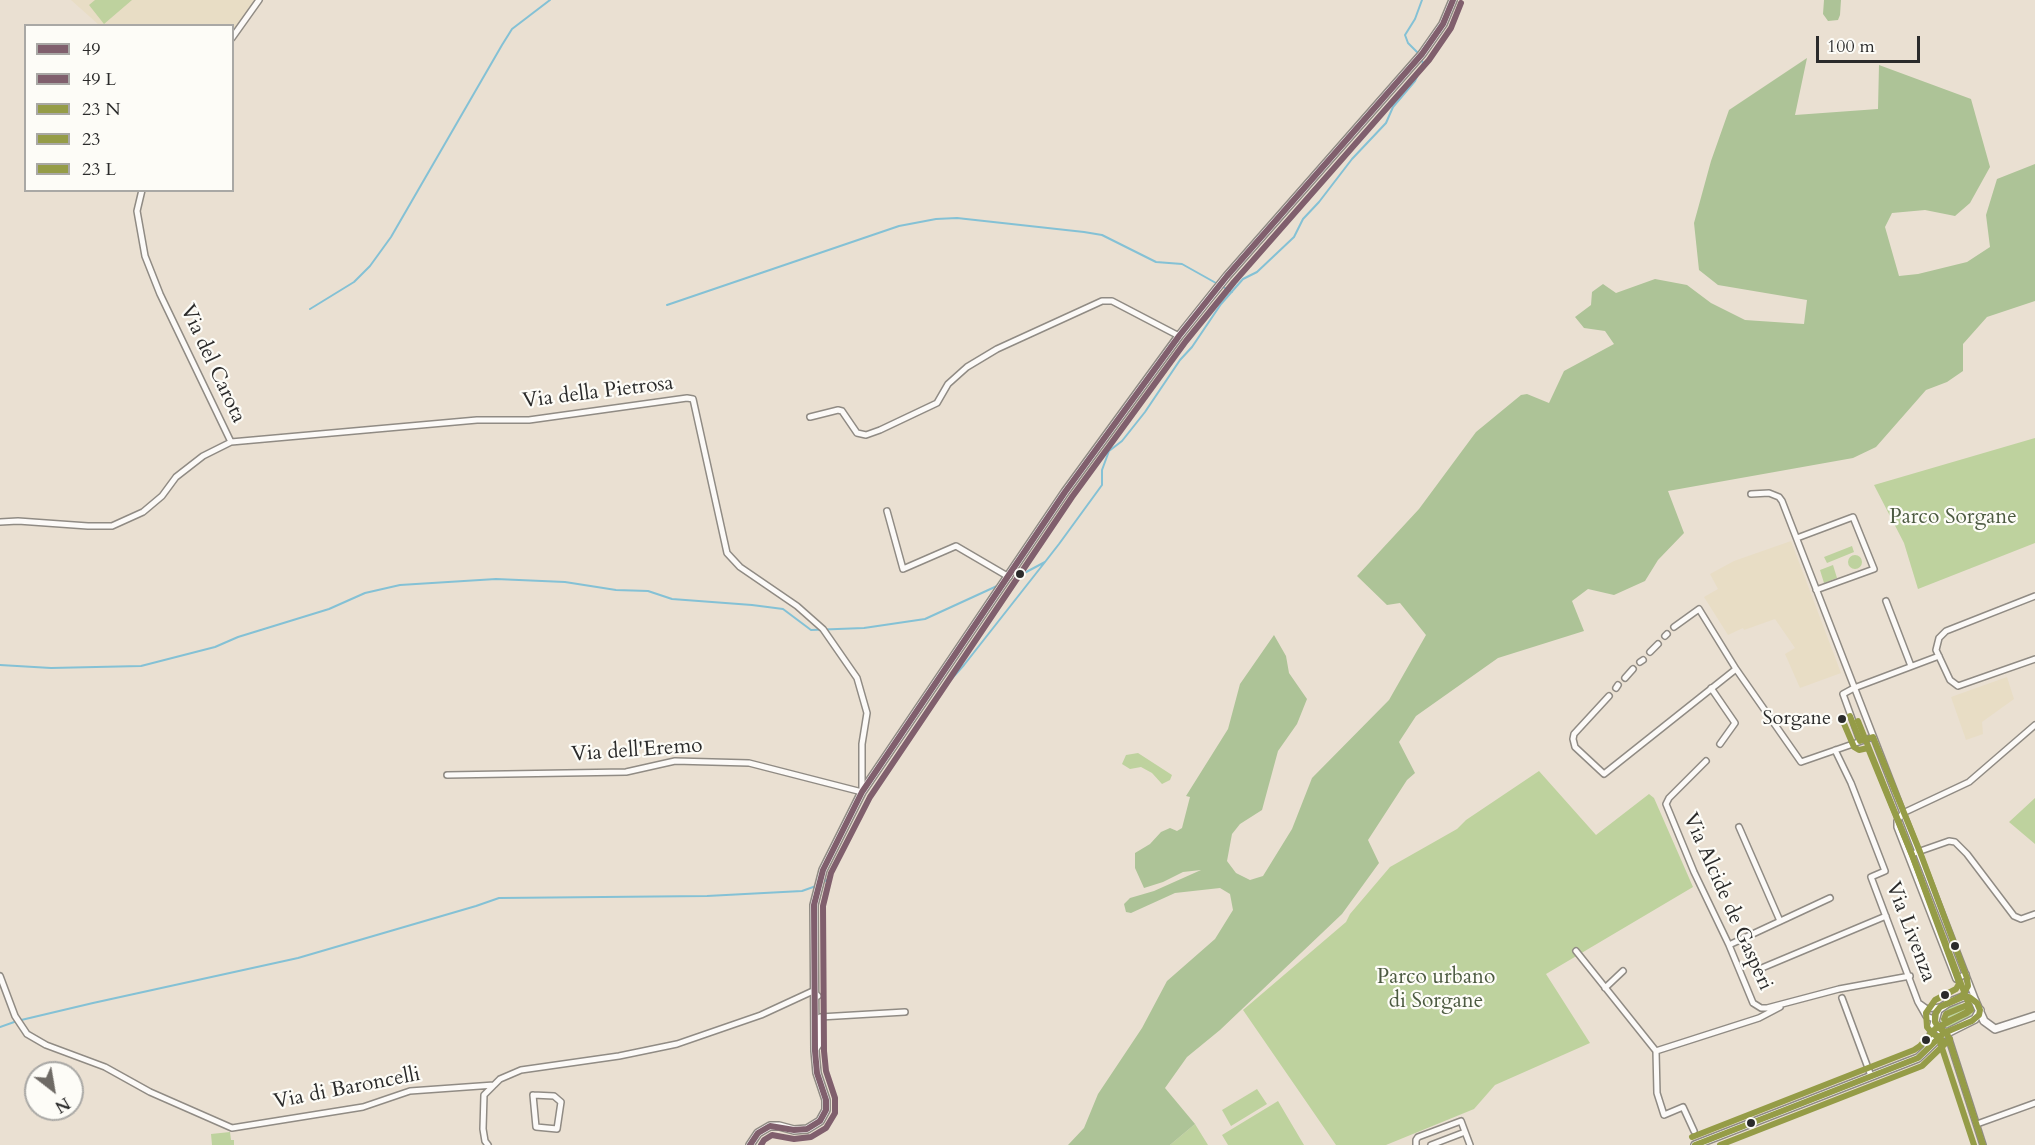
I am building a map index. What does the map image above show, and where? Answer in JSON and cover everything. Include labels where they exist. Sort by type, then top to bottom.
[{"type":"street","points":[[234,35],[259,0]]},
{"type":"street","points":[[750,1145],[758,1133],[766,1128],[779,1126],[794,1131],[815,1126],[826,1110],[826,1100],[818,1073],[815,1051],[814,904],[823,870],[862,792],[1065,492],[1179,336],[1227,276],[1417,61],[1443,24],[1453,0]]},
{"type":"street","name":"Via del Carota","points":[[0,522],[112,525],[143,512],[162,496],[176,477],[203,456],[231,442],[160,294],[145,256],[137,211],[142,192]]},
{"type":"street","points":[[810,417],[838,410],[842,411],[857,433],[866,435],[880,430],[936,403],[948,384],[968,367],[997,349],[1102,301],[1112,301],[1179,336]]},
{"type":"street","name":"Via della Pietrosa","points":[[231,442],[477,420],[529,420],[693,399],[727,553],[740,567],[797,606],[823,629],[857,678],[867,713],[862,744],[862,792]]},
{"type":"street","points":[[1751,494],[1769,493],[1779,497],[1782,501],[1920,852],[1978,1007],[1987,1024],[1995,1029],[2035,1016]]},
{"type":"street","points":[[887,511],[903,569],[956,546],[1008,578]]},
{"type":"street","points":[[1797,538],[1853,517],[1874,569],[1816,590]]},
{"type":"street","points":[[2035,596],[1942,633],[1936,650],[1950,681],[1958,686],[2035,659]]},
{"type":"street","points":[[1886,601],[1911,666]]},
{"type":"street","points":[[1674,627],[1699,609],[1736,669],[1801,762],[1873,736]]},
{"type":"street","points":[[1650,652],[1658,644]]},
{"type":"street","points":[[1860,741],[1843,696],[1845,692],[1939,656]]},
{"type":"street","points":[[1625,678],[1634,669]]},
{"type":"street","points":[[1609,696],[1574,734],[1573,739],[1575,747],[1604,774],[1736,669]]},
{"type":"street","points":[[1711,688],[1735,723],[1720,744]]},
{"type":"street","points":[[1967,976],[1956,979],[1896,824],[1903,813],[1969,782],[2035,726]]},
{"type":"street","name":"Via Livenza","points":[[1835,750],[1851,783],[1885,871],[1871,877],[1918,1002],[1926,1016],[1935,1021]]},
{"type":"street","name":"Via dell'Eremo","points":[[447,775],[626,772],[675,761],[749,763],[862,792]]},
{"type":"street","name":"Via Alcide de Gasperi","points":[[1706,761],[1669,798],[1666,804],[1753,1003],[1764,1009],[1786,1002]]},
{"type":"street","points":[[1739,826],[1780,921]]},
{"type":"street","points":[[1909,855],[1949,842],[1957,843],[2014,916],[2021,919],[2035,914]]},
{"type":"street","points":[[1729,945],[1830,898]]},
{"type":"street","points":[[1757,970],[1886,916]]},
{"type":"street","points":[[1935,925],[1946,921]]},
{"type":"street","points":[[1576,951],[1656,1051],[1658,1093],[1664,1115],[1683,1107],[1694,1131]]},
{"type":"street","points":[[1605,988],[1623,971]]},
{"type":"street","name":"Via di Baroncelli","points":[[0,976],[15,1016],[27,1034],[45,1045],[105,1067],[150,1092],[232,1128],[363,1107],[410,1091],[494,1085],[500,1079],[521,1070],[619,1056],[677,1044],[761,1015],[813,987]]},
{"type":"street","points":[[1656,1051],[1764,1016],[1786,1002],[1839,989],[1910,976]]},
{"type":"street","points":[[1958,999],[1966,989],[1967,976]]},
{"type":"street","points":[[1928,1050],[1940,1007],[1969,997],[1978,1007]]},
{"type":"street","points":[[1842,998],[1871,1076]]},
{"type":"street","name":"Via Livenza","points":[[1918,1002],[1927,1009],[1940,1007]]},
{"type":"street","points":[[1698,1144],[1918,1058],[1945,1033],[1975,1019],[1978,1007]]},
{"type":"street","points":[[815,1051],[819,1043],[820,1017],[905,1012]]},
{"type":"street","points":[[1935,1021],[1945,1033],[1983,1145]]},
{"type":"street","points":[[488,1145],[483,1129],[484,1095],[494,1085]]},
{"type":"street","points":[[533,1095],[554,1096],[561,1102],[557,1129],[536,1127],[533,1095]]},
{"type":"street","points":[[1977,1124],[2035,1103]]},
{"type":"street","points":[[1416,1145],[1418,1137],[1461,1121],[1470,1145]]},
{"type":"street","points":[[1431,1145],[1465,1132]]},
{"type":"shaded area","points":[[71,0],[255,0],[234,32],[234,24],[98,24]]},
{"type":"shaded area","points":[[1791,541],[1841,673],[1800,688],[1785,654],[1795,648],[1775,619],[1728,635],[1704,597],[1718,589],[1710,574],[1734,561]]},
{"type":"shaded area","points":[[2007,677],[2014,699],[1982,722],[1983,734],[1966,740],[1951,697]]},
{"type":"green space","points":[[95,0],[132,0],[104,24],[89,5]]},
{"type":"green space","points":[[1824,0],[1841,0],[1838,20],[1828,21],[1823,14]]},
{"type":"green space","points":[[1807,58],[1795,115],[1878,109],[1879,65],[1971,99],[1990,167],[1970,203],[1955,216],[1925,210],[1892,213],[1885,227],[1899,276],[1918,274],[1967,262],[1990,247],[1986,215],[1997,179],[2035,164],[2035,301],[1987,317],[1963,344],[1963,371],[1947,382],[1926,390],[1876,447],[1853,458],[1668,491],[1684,533],[1658,560],[1645,581],[1614,595],[1588,589],[1572,601],[1584,631],[1498,658],[1416,716],[1399,742],[1415,773],[1407,780],[1368,840],[1379,863],[1342,914],[1220,1030],[1187,1057],[1165,1088],[1195,1124],[1170,1145],[1068,1145],[1084,1128],[1098,1094],[1142,1028],[1167,981],[1215,939],[1233,910],[1230,894],[1220,888],[1175,893],[1131,913],[1126,912],[1124,904],[1130,898],[1154,891],[1201,870],[1183,872],[1144,888],[1135,868],[1135,853],[1150,844],[1161,832],[1170,828],[1177,831],[1182,828],[1190,797],[1186,796],[1228,729],[1240,684],[1274,635],[1286,656],[1289,673],[1307,699],[1297,724],[1278,751],[1262,810],[1240,824],[1232,834],[1227,861],[1236,873],[1250,880],[1263,876],[1292,829],[1312,778],[1389,700],[1426,635],[1400,603],[1387,605],[1357,576],[1419,509],[1476,432],[1521,395],[1527,394],[1549,403],[1564,371],[1614,344],[1605,331],[1584,328],[1575,317],[1591,305],[1592,292],[1603,284],[1616,293],[1655,279],[1687,285],[1711,303],[1745,320],[1804,324],[1807,300],[1718,285],[1699,270],[1694,223],[1711,161],[1729,110]]},
{"type":"green space","name":"Parco Sorgane","points":[[2035,438],[2035,543],[1918,589],[1904,543],[1874,485]]},
{"type":"green space","points":[[1852,546],[1854,552],[1827,563],[1824,557]]},
{"type":"green space","points":[[1855,555],[1860,557],[1862,562],[1860,567],[1855,569],[1850,567],[1848,562],[1850,557]]},
{"type":"green space","points":[[1833,565],[1837,578],[1824,583],[1820,570]]},
{"type":"green space","points":[[1138,753],[1172,775],[1170,780],[1162,784],[1152,773],[1141,767],[1130,769],[1122,764],[1126,755]]},
{"type":"green space","name":"Parco urbano di Sorgane","points":[[1539,771],[1596,835],[1649,794],[1654,798],[1693,887],[1546,974],[1590,1043],[1495,1085],[1474,1109],[1386,1145],[1336,1145],[1243,1010],[1346,922],[1350,914],[1390,867],[1457,829],[1466,820]]},
{"type":"green space","points":[[2035,798],[2035,844],[2009,822]]},
{"type":"green space","points":[[1960,1004],[1971,1009],[1970,1017],[1949,1027],[1943,1026],[1941,1021],[1947,1008]]},
{"type":"green space","points":[[1257,1089],[1267,1104],[1231,1126],[1222,1110]]},
{"type":"green space","points":[[1278,1101],[1304,1145],[1228,1145],[1222,1135]]},
{"type":"green space","points":[[1195,1124],[1208,1145],[1170,1145]]},
{"type":"green space","points":[[230,1132],[234,1145],[212,1145],[211,1134]]},
{"type":"waterway","points":[[310,309],[354,282],[370,266],[391,237],[512,29],[550,0]]},
{"type":"waterway","points":[[1015,578],[1045,562],[1059,544],[1102,485],[1102,470],[1109,451],[1122,441],[1145,412],[1221,304],[1243,279],[1257,272],[1294,237],[1303,219],[1352,159],[1386,123],[1393,107],[1415,81],[1423,63],[1419,54],[1408,43],[1405,35],[1415,19],[1422,0]]},
{"type":"waterway","points":[[667,305],[899,226],[936,219],[957,218],[1102,235],[1156,262],[1182,264],[1232,292]]},
{"type":"waterway","points":[[821,883],[827,880],[879,782],[938,694],[964,665],[1045,562]]},
{"type":"waterway","points":[[0,665],[51,668],[141,666],[215,647],[238,637],[329,609],[365,593],[400,585],[496,579],[565,582],[616,590],[648,591],[672,599],[783,609],[811,630],[864,628],[925,619],[997,586]]},
{"type":"waterway","points":[[0,1027],[93,1003],[298,958],[499,898],[707,896],[802,891],[816,886]]},
{"type":"transit line","name":"49","points":[[750,1145],[758,1133],[770,1126],[794,1130],[807,1129],[820,1121],[826,1110],[826,1100],[817,1073],[815,1051],[814,905],[823,870],[862,792],[1065,492],[1179,336],[1227,276],[1422,54],[1443,24],[1453,0]]},
{"type":"transit line","points":[[761,1145],[772,1135],[794,1139],[811,1137],[826,1128],[835,1113],[835,1098],[826,1071],[824,1051],[823,906],[831,873],[870,797],[1072,497],[1186,341],[1234,282],[1429,60],[1451,28],[1461,3]]},
{"type":"transit line","points":[[1850,716],[1860,741],[1873,737],[1920,852],[1967,978],[1968,986],[1962,996],[1940,1007],[1935,1015],[1938,1027],[1947,1033]]},
{"type":"transit line","name":"23","points":[[1842,719],[1854,747],[1859,750],[1868,748],[1912,855],[1958,980],[1959,984],[1956,989],[1935,1000],[1926,1013],[1927,1027],[1942,1040]]},
{"type":"transit line","points":[[1692,1137],[1914,1050],[1935,1029],[1971,1010],[1858,721]]},
{"type":"transit line","points":[[1963,997],[1969,997],[1977,1003],[1980,1010],[1979,1015],[1972,1021],[1944,1033],[1935,1022],[1936,1012],[1940,1007],[1963,997]]},
{"type":"transit line","name":"23","points":[[1965,1006],[1970,1010],[1967,1013],[1947,1022],[1944,1019],[1946,1014],[1965,1006]]},
{"type":"transit line","points":[[1695,1145],[1918,1058],[1944,1033]]},
{"type":"transit line","points":[[1947,1033],[1983,1145]]},
{"type":"transit line","name":"23","points":[[1938,1036],[1974,1145]]},
{"type":"transit line","name":"23","points":[[1720,1145],[1922,1066],[1950,1039]]},
{"type":"place","name":"Sorgane","points":[[1842,719]]}]
